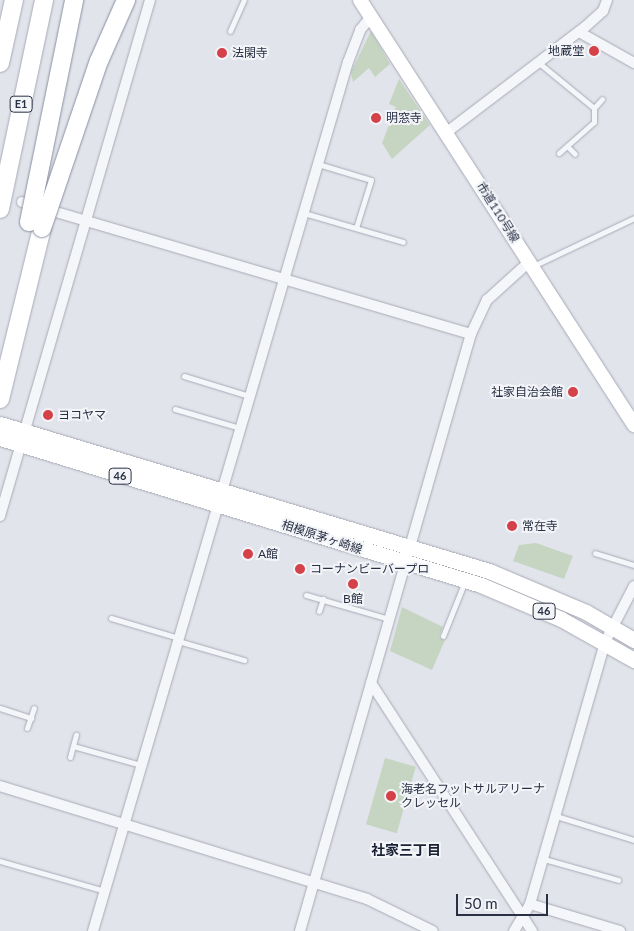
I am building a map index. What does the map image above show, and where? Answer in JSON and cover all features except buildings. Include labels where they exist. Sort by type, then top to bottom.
[{"type":"highway","points":[[0,64],[14,0]]},
{"type":"highway","name":"E1","points":[[0,209],[44,0]]},
{"type":"highway","points":[[0,399],[35,225],[74,0]]},
{"type":"highway","points":[[0,375],[35,225],[99,61],[126,0]]},
{"type":"main road","name":"相模原茅ヶ崎線","points":[[0,424],[25,438],[217,505],[465,580],[545,612],[605,642],[634,660]]},
{"type":"main road","name":"相模原茅ヶ崎線","points":[[0,438],[25,438],[221,490],[498,574],[611,626],[634,640]]},
{"type":"street","points":[[0,516],[25,438],[88,222],[150,0]]},
{"type":"street","name":"市道110号線","points":[[360,0],[447,132],[634,425]]},
{"type":"street","points":[[447,132],[579,32],[603,11],[607,0]]},
{"type":"street","points":[[93,931],[318,164],[360,30],[372,17]]},
{"type":"street","points":[[579,32],[634,63]]},
{"type":"street","points":[[22,202],[471,334]]},
{"type":"street","points":[[300,931],[408,548],[471,334],[487,300],[530,264]]},
{"type":"street","points":[[514,931],[530,904],[605,642],[611,626],[634,586]]},
{"type":"street","points":[[370,683],[532,931]]},
{"type":"street","points":[[0,786],[367,899],[433,931]]},
{"type":"street","points":[[530,904],[620,931]]},
{"type":"lane","points":[[230,31],[244,0]]},
{"type":"lane","points":[[539,63],[594,108]]},
{"type":"lane","points":[[559,153],[594,122],[594,108],[602,99]]},
{"type":"lane","points":[[567,146],[575,154]]},
{"type":"lane","points":[[318,164],[371,180],[356,228]]},
{"type":"lane","points":[[304,213],[403,242]]},
{"type":"lane","points":[[530,264],[634,218]]},
{"type":"lane","points":[[184,376],[249,396]]},
{"type":"lane","points":[[175,409],[240,428]]},
{"type":"lane","points":[[595,553],[634,565]]},
{"type":"lane","points":[[443,636],[465,580]]},
{"type":"lane","points":[[306,595],[389,618]]},
{"type":"lane","points":[[319,611],[323,599]]},
{"type":"lane","points":[[111,618],[244,660]]},
{"type":"lane","points":[[0,708],[31,718]]},
{"type":"lane","points":[[28,728],[34,708]]},
{"type":"lane","points":[[70,757],[76,735]]},
{"type":"lane","points":[[73,746],[142,765]]},
{"type":"lane","points":[[556,816],[634,840]]},
{"type":"lane","points":[[544,859],[618,880]]},
{"type":"lane","points":[[0,861],[105,891]]},
{"type":"green space","points":[[371,31],[390,64],[375,77],[369,68],[353,82],[351,72]]},
{"type":"green space","points":[[399,79],[430,125],[392,159],[382,143],[396,107],[389,104]]},
{"type":"green space","points":[[536,543],[573,556],[564,579],[513,561],[519,545]]},
{"type":"green space","points":[[402,607],[443,627],[439,637],[445,640],[432,670],[390,651]]},
{"type":"green space","name":"海老名フットサルアリーナ クレッセル","points":[[385,758],[416,767],[397,833],[366,824]]},
{"type":"place","name":"地蔵堂","points":[[594,51]]},
{"type":"place","name":"法閑寺","points":[[222,53]]},
{"type":"place","name":"明窓寺","points":[[376,118]]},
{"type":"place","name":"社家自治会館","points":[[573,392]]},
{"type":"place","name":"ヨコヤマ","points":[[48,415]]},
{"type":"place","name":"常在寺","points":[[512,526]]},
{"type":"place","name":"A館","points":[[248,554]]},
{"type":"place","name":"コーナンビーバープロ","points":[[300,569]]},
{"type":"place","name":"B館","points":[[353,584]]},
{"type":"place","name":"海老名フットサルアリーナ クレッセル","points":[[391,796]]},
{"type":"district","name":"社家三丁目","points":[[406,850]]}]
